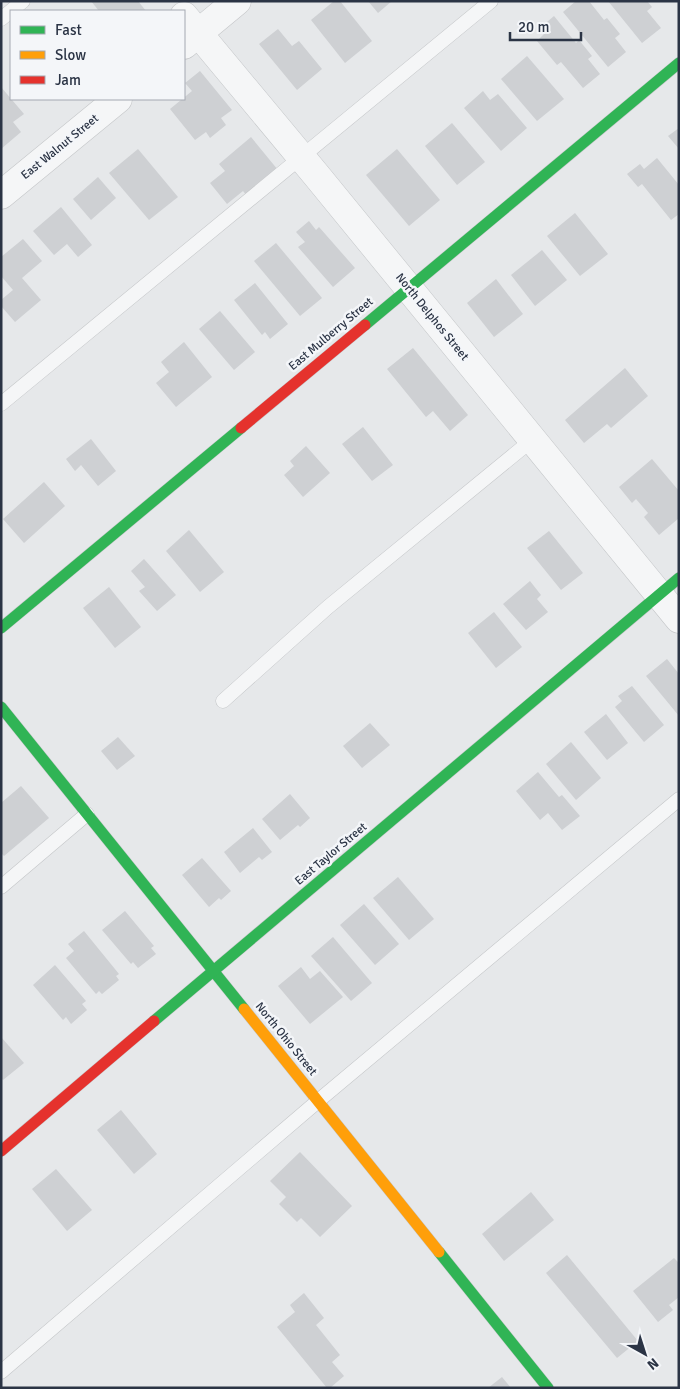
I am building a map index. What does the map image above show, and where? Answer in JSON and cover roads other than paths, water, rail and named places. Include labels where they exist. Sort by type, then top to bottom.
[{"type":"street","points":[[189,31],[237,1]]},
{"type":"street","name":"North Delphos Street","points":[[189,31],[302,158],[532,440],[669,586],[679,619]]},
{"type":"street","name":"East Mulberry Street","points":[[1,628],[679,63]]},
{"type":"street","name":"East Walnut Street","points":[[1,195],[117,100]]},
{"type":"street","name":"East Taylor Street","points":[[1,1150],[669,586]]},
{"type":"street","name":"North Ohio Street","points":[[1,707],[548,1388]]},
{"type":"lane","points":[[12,10],[23,1]]},
{"type":"lane","points":[[1,404],[491,1]]},
{"type":"lane","points":[[223,701],[328,607],[532,440]]},
{"type":"lane","points":[[1,1372],[318,1101],[679,799]]},
{"type":"lane","points":[[1,887],[88,814]]}]
